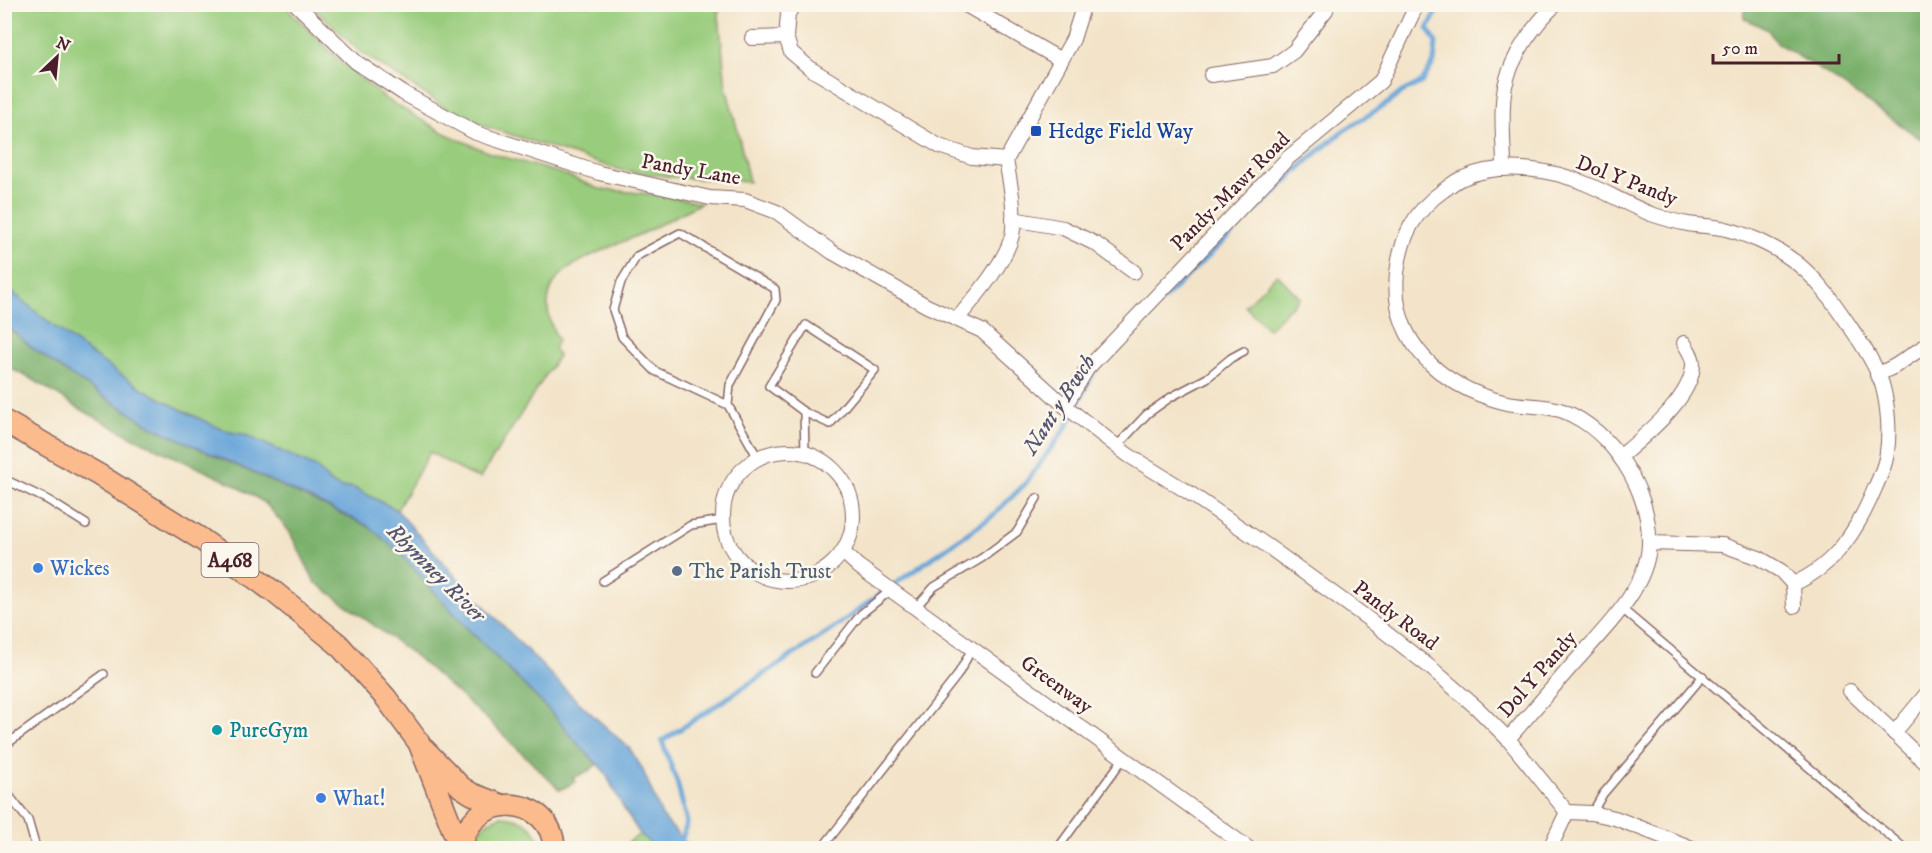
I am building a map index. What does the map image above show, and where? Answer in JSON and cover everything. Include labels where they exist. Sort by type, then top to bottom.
[{"type":"main road","name":"A468","points":[[4,421],[99,475],[173,521],[226,556],[282,598],[324,631],[356,662],[419,743],[461,787],[472,794],[501,805]]},
{"type":"main road","name":"A468","points":[[419,743],[461,849]]},
{"type":"main road","points":[[461,849],[463,837],[477,816],[501,805],[515,805],[529,809],[549,829],[555,847]]},
{"type":"street","name":"Pandy Lane","points":[[296,4],[316,26],[356,62],[403,93],[476,133],[598,173],[710,198],[745,200],[777,212],[832,252],[927,306],[982,331],[1065,406]]},
{"type":"street","points":[[794,4],[789,14],[786,37],[791,52],[811,69],[939,146],[972,157],[1006,160]]},
{"type":"street","points":[[964,4],[1061,60]]},
{"type":"street","points":[[957,319],[993,272],[1013,232],[1013,201],[1006,160],[1073,39],[1084,4]]},
{"type":"street","points":[[1211,75],[1273,66],[1294,51],[1326,10],[1327,4]]},
{"type":"street","name":"Pandy-Mawr Road","points":[[1065,406],[1087,369],[1288,158],[1382,81],[1417,4]]},
{"type":"street","points":[[1504,169],[1505,86],[1526,40],[1556,4]]},
{"type":"street","points":[[752,38],[786,37]]},
{"type":"street","name":"Dol Y Pandy","points":[[1508,739],[1621,608],[1640,579],[1649,543],[1644,503],[1628,467],[1608,443],[1585,424],[1564,412],[1542,406],[1507,403],[1482,396],[1457,385],[1431,366],[1415,346],[1403,322],[1397,301],[1397,276],[1407,234],[1416,215],[1436,196],[1461,178],[1487,170],[1516,168],[1552,174],[1588,184],[1621,202],[1656,216],[1684,224],[1721,227],[1746,235],[1778,251],[1804,269],[1828,295],[1871,361],[1882,385],[1888,415],[1887,453],[1866,510],[1850,538],[1827,564],[1809,577],[1793,584]]},
{"type":"street","points":[[1013,219],[1063,228],[1096,243],[1134,272]]},
{"type":"street","points":[[1620,458],[1661,422],[1684,391],[1693,367],[1692,358],[1684,343]]},
{"type":"street","points":[[1877,375],[1928,344]]},
{"type":"street","name":"Pandy Road","points":[[1065,406],[1117,446],[1256,539],[1367,618],[1431,668],[1478,708],[1508,739],[1567,812]]},
{"type":"street","points":[[784,450],[805,453],[824,461],[839,474],[850,492],[854,513],[852,533],[843,552],[830,567],[812,577],[792,581],[772,579],[753,571],[738,557],[727,540],[723,520],[725,500],[732,481],[746,466],[758,458],[784,450]]},
{"type":"street","points":[[1649,543],[1723,545],[1759,558],[1781,571],[1793,584],[1794,606]]},
{"type":"street","name":"Greenway","points":[[843,552],[858,566],[915,608],[1248,849]]},
{"type":"street","points":[[1850,691],[1928,765]]},
{"type":"street","points":[[1894,733],[1928,692]]},
{"type":"street","points":[[1550,849],[1567,812],[1592,813],[1615,818],[1692,849]]},
{"type":"lane","points":[[728,405],[655,371],[622,337],[613,310],[621,282],[637,256],[680,233],[775,289],[776,300],[730,385],[728,405],[758,458]]},
{"type":"lane","points":[[806,325],[875,370],[830,423],[804,412],[769,386],[806,325]]},
{"type":"lane","points":[[1117,446],[1147,414],[1171,397],[1207,378],[1231,358],[1244,351]]},
{"type":"lane","points":[[804,412],[805,453]]},
{"type":"lane","points":[[4,479],[48,500],[86,524]]},
{"type":"lane","points":[[915,608],[934,587],[982,558],[1017,532],[1036,498]]},
{"type":"lane","points":[[603,581],[691,525],[723,520]]},
{"type":"lane","points":[[815,673],[861,614],[891,590]]},
{"type":"lane","points":[[1621,608],[1904,849]]},
{"type":"lane","points":[[826,843],[957,675],[972,649]]},
{"type":"lane","points":[[4,746],[104,674]]},
{"type":"lane","points":[[1592,813],[1603,794],[1703,676]]},
{"type":"lane","points":[[1058,849],[1124,759]]},
{"type":"lane","points":[[4,789],[28,820],[36,849]]},
{"type":"green space","points":[[4,5],[284,5],[341,62],[386,99],[444,133],[490,153],[566,175],[599,189],[661,195],[701,203],[575,264],[557,279],[549,294],[548,310],[558,340],[554,348],[558,356],[480,478],[468,474],[430,452],[397,510],[352,487],[341,488],[330,482],[316,467],[243,434],[217,427],[142,388],[94,356],[5,286]]},
{"type":"green space","points":[[311,5],[718,5],[726,87],[749,182],[672,177],[620,170],[463,119],[359,51]]},
{"type":"green space","points":[[1745,5],[1927,5],[1927,122],[1921,139],[1824,72],[1777,43],[1768,30],[1744,18]]},
{"type":"green space","points":[[1277,274],[1300,298],[1268,329],[1245,306]]},
{"type":"green space","points":[[5,327],[70,375],[151,426],[368,526],[398,551],[466,627],[551,712],[597,764],[573,778],[575,782],[560,790],[490,722],[414,655],[315,582],[289,531],[265,503],[233,484],[136,439],[5,366]]},
{"type":"green space","points":[[501,816],[516,818],[528,824],[537,834],[542,848],[471,848],[482,828]]},
{"type":"green space","points":[[640,834],[655,848],[621,848]]},
{"type":"water","name":"Rhymney River","points":[[5,286],[94,356],[142,388],[217,427],[243,434],[316,467],[330,482],[341,488],[352,487],[397,510],[448,568],[516,639],[571,695],[630,749],[642,768],[662,816],[690,848],[655,848],[640,834],[604,771],[551,712],[466,627],[398,551],[368,526],[151,426],[70,375],[5,327]]},
{"type":"waterway","name":"Nant y Bwch","points":[[1151,311],[1308,160],[1343,131],[1402,92],[1422,82],[1434,62],[1436,43],[1428,29],[1440,4]]},
{"type":"waterway","name":"Nant y Bwch","points":[[889,588],[991,517],[1025,484],[1067,426],[1097,368]]},
{"type":"waterway","name":"Nant y Bwch","points":[[677,848],[687,822],[677,782],[662,741],[831,630],[882,593]]},
{"type":"place","name":"Hedge Field Way","points":[[1036,131]]},
{"type":"place","name":"Wickes","points":[[38,568]]},
{"type":"place","name":"The Parish Trust","points":[[677,571]]},
{"type":"place","name":"PureGym","points":[[217,730]]},
{"type":"place","name":"What!","points":[[321,798]]}]
